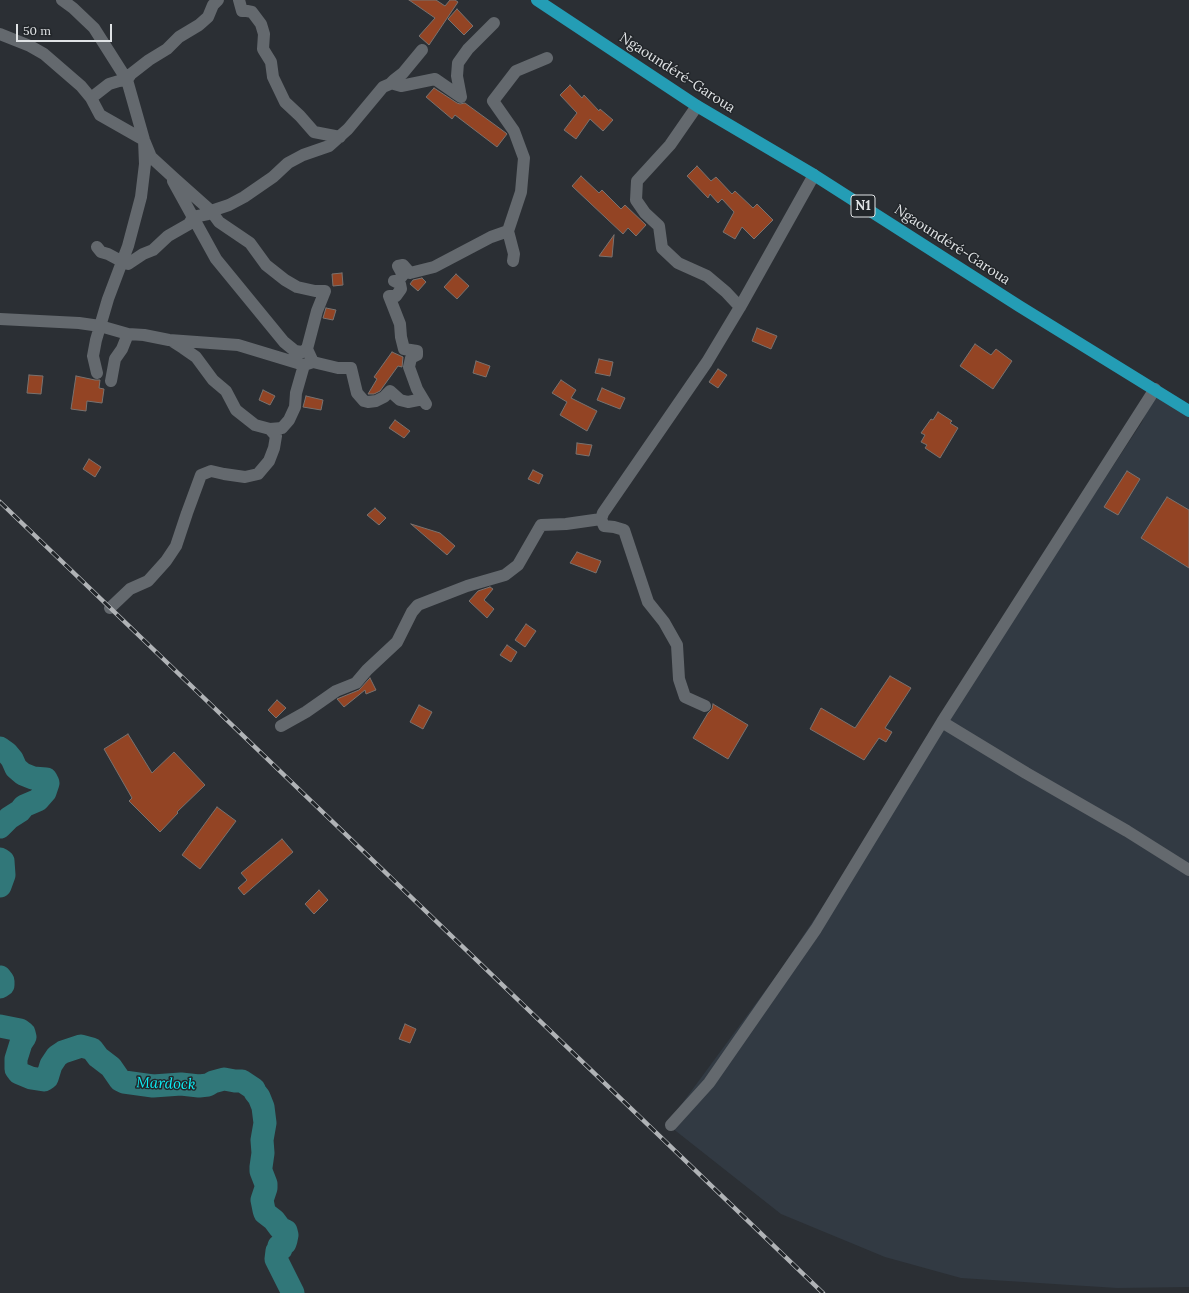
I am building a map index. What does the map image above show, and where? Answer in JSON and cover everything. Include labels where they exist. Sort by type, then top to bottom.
[{"type":"highway","name":"Ngaoundéré-Garoua","points":[[537,0],[697,106],[814,175],[1019,306],[1189,411]]},
{"type":"street","points":[[62,0],[73,8],[94,28],[127,80],[144,140],[151,157],[212,211],[219,222],[250,243],[266,265],[285,280],[297,287],[315,291],[325,291],[317,311],[307,349],[309,363],[296,393],[295,407],[289,420],[282,428],[270,429],[254,425],[236,410],[226,391],[213,380],[196,358],[169,340]]},
{"type":"street","points":[[91,98],[109,84],[127,80],[131,74],[149,60],[167,49],[179,37],[199,25],[208,17],[213,5],[218,0]]},
{"type":"street","points":[[239,0],[242,11],[247,10],[252,12],[261,24],[264,34],[263,49],[271,62],[273,77],[285,102],[314,132],[340,137]]},
{"type":"street","points":[[394,80],[394,84],[400,86],[435,79],[461,97],[457,76],[458,63],[468,49],[494,23]]},
{"type":"street","points":[[0,34],[30,46],[44,54],[65,71],[91,98],[100,115],[144,140]]},
{"type":"street","points":[[97,247],[101,252],[114,256],[122,262],[128,264],[143,254],[153,250],[168,236],[188,224],[193,217],[208,214],[229,205],[244,197],[273,177],[288,163],[303,155],[329,146],[340,137],[371,103],[383,87],[390,84],[403,73],[422,50]]},
{"type":"street","points":[[513,261],[514,254],[508,231],[521,192],[524,158],[514,131],[492,100],[516,71],[547,58]]},
{"type":"street","points":[[697,106],[670,145],[637,181],[636,200],[645,213],[659,226],[662,248],[678,263],[707,276],[726,292],[740,307]]},
{"type":"street","points":[[97,373],[93,356],[100,326],[108,299],[122,262],[141,197],[145,164],[144,140]]},
{"type":"street","points":[[170,175],[185,205],[216,259],[284,342],[295,352],[302,352],[307,349]]},
{"type":"street","points":[[705,706],[685,697],[679,679],[677,645],[664,622],[648,602],[624,530],[604,526],[601,519],[603,513],[707,362],[740,307],[814,175]]},
{"type":"street","points":[[0,319],[79,323],[100,326],[128,334],[144,335],[169,340],[238,346],[309,363],[338,368],[351,368],[357,393],[364,401],[376,401],[384,397],[390,391],[400,400],[408,402],[425,402],[417,388],[409,367],[411,358],[417,356],[416,351],[404,349],[400,324],[389,296],[396,296],[401,289],[400,284],[394,281],[398,281],[404,275],[398,266],[403,265],[410,273],[434,267],[491,237],[508,231]]},
{"type":"street","points":[[111,381],[115,358],[122,349],[128,334]]},
{"type":"street","points":[[671,1125],[709,1083],[816,929],[942,722],[1155,389]]},
{"type":"street","points":[[110,608],[130,589],[148,581],[166,561],[176,546],[201,475],[211,471],[245,477],[258,474],[262,470],[269,461],[274,448],[276,436],[270,429]]},
{"type":"street","points":[[281,726],[306,712],[336,691],[356,683],[367,670],[384,656],[397,642],[412,612],[418,605],[467,586],[504,575],[518,565],[541,526],[601,519]]},
{"type":"street","points":[[942,722],[1026,773],[1127,831],[1189,870]]},
{"type":"shaded area","points":[[1155,389],[1189,411],[1189,1287],[1117,1288],[961,1278],[885,1257],[781,1214],[667,1124],[779,972],[889,807],[1142,422]]},
{"type":"building","points":[[409,0],[436,0],[445,6],[450,0],[455,0],[458,2],[429,45],[419,36],[435,18]]},
{"type":"building","points":[[457,9],[473,26],[464,35],[448,19]]},
{"type":"building","points":[[570,85],[582,98],[584,95],[599,111],[600,109],[613,120],[603,131],[590,119],[576,139],[564,130],[577,113],[560,95]]},
{"type":"building","points":[[434,88],[457,103],[465,103],[506,133],[507,134],[497,147],[455,115],[452,119],[426,97]]},
{"type":"building","points":[[697,166],[711,181],[716,177],[732,194],[735,191],[753,208],[757,204],[773,220],[754,239],[742,227],[735,239],[723,232],[734,212],[722,199],[718,203],[710,194],[708,198],[687,176]]},
{"type":"building","points":[[581,176],[599,193],[602,190],[621,209],[625,205],[646,225],[636,236],[628,228],[623,234],[572,186]]},
{"type":"building","points":[[614,235],[612,257],[599,256]]},
{"type":"building","points":[[342,273],[343,285],[333,286],[332,274]]},
{"type":"building","points":[[456,274],[469,286],[457,299],[444,287]]},
{"type":"building","points":[[422,278],[426,282],[418,291],[410,284],[413,280]]},
{"type":"building","points":[[326,308],[336,310],[333,320],[323,318]]},
{"type":"building","points":[[757,328],[777,336],[771,349],[752,341]]},
{"type":"building","points":[[975,344],[991,355],[996,349],[1012,361],[993,389],[960,366]]},
{"type":"building","points":[[392,352],[403,357],[402,367],[398,366],[380,391],[374,394],[368,394],[377,379],[374,377]]},
{"type":"building","points":[[599,359],[613,362],[610,376],[595,373]]},
{"type":"building","points":[[476,361],[490,366],[486,377],[473,373]]},
{"type":"building","points":[[718,369],[727,375],[718,388],[709,382]]},
{"type":"building","points":[[29,375],[43,376],[41,394],[27,393]]},
{"type":"building","points":[[76,376],[100,380],[99,388],[104,389],[102,403],[87,401],[86,411],[71,409]]},
{"type":"building","points":[[561,380],[576,390],[571,398],[597,411],[587,431],[560,415],[567,402],[552,393]]},
{"type":"building","points":[[602,388],[625,398],[620,409],[597,400]]},
{"type":"building","points":[[263,390],[275,396],[270,405],[259,400]]},
{"type":"building","points":[[306,396],[323,400],[321,410],[303,407]]},
{"type":"building","points":[[938,412],[952,421],[950,423],[958,428],[940,458],[925,448],[927,445],[921,442],[925,435],[921,433]]},
{"type":"building","points":[[395,420],[410,431],[404,438],[389,428]]},
{"type":"building","points":[[577,443],[592,445],[589,456],[576,454]]},
{"type":"building","points":[[89,459],[101,467],[95,477],[83,469]]},
{"type":"building","points":[[533,470],[543,475],[539,484],[528,479]]},
{"type":"building","points":[[1127,471],[1140,479],[1118,515],[1104,507]]},
{"type":"building","points":[[1167,497],[1189,510],[1189,568],[1141,538]]},
{"type":"building","points":[[375,508],[386,518],[379,525],[367,515]]},
{"type":"building","points":[[411,524],[440,533],[455,546],[447,555]]},
{"type":"building","points":[[577,552],[601,561],[596,573],[570,563]]},
{"type":"building","points":[[490,587],[493,589],[484,600],[494,609],[487,618],[469,601],[478,591]]},
{"type":"building","points":[[526,624],[536,631],[525,647],[515,640]]},
{"type":"building","points":[[507,645],[517,652],[511,662],[500,655]]},
{"type":"building","points":[[890,676],[911,688],[885,728],[892,732],[886,742],[879,738],[864,760],[810,729],[821,708],[855,728]]},
{"type":"building","points":[[370,678],[376,690],[366,694],[365,690],[344,707],[337,699],[359,690]]},
{"type":"building","points":[[277,700],[286,708],[276,718],[268,710]]},
{"type":"building","points":[[713,704],[748,725],[728,759],[693,738],[712,709]]},
{"type":"building","points":[[419,705],[432,712],[423,729],[410,722]]},
{"type":"building","points":[[128,734],[152,773],[174,752],[205,785],[177,812],[178,813],[160,832],[129,801],[132,798],[104,749]]},
{"type":"building","points":[[217,807],[236,821],[200,869],[182,855]]},
{"type":"building","points":[[282,839],[293,852],[244,895],[238,888],[247,880],[241,873]]},
{"type":"building","points":[[319,890],[328,900],[314,914],[305,904]]},
{"type":"building","points":[[405,1024],[416,1029],[410,1043],[399,1039]]},
{"type":"waterway","name":"Mardock","points":[[0,748],[7,753],[12,759],[16,768],[23,774],[33,778],[46,779],[48,783],[45,792],[38,800],[24,806],[0,827]]},
{"type":"waterway","name":"Mardock","points":[[0,859],[3,861],[4,875],[0,886]]},
{"type":"waterway","name":"Mardock","points":[[0,977],[3,981],[3,985],[0,987]]},
{"type":"waterway","name":"Mardock","points":[[0,1026],[20,1030],[24,1033],[25,1037],[21,1043],[16,1059],[16,1069],[19,1073],[31,1078],[44,1080],[47,1078],[51,1065],[57,1056],[63,1052],[81,1046],[92,1049],[98,1057],[111,1067],[120,1080],[124,1082],[153,1086],[181,1084],[199,1086],[208,1085],[224,1079],[242,1081],[254,1089],[263,1107],[265,1123],[262,1140],[263,1153],[261,1171],[266,1188],[262,1200],[265,1213],[274,1220],[280,1228],[286,1231],[287,1235],[285,1243],[279,1246],[281,1249],[277,1251],[276,1259],[293,1293]]},
{"type":"railway","points":[[0,502],[823,1293]]}]
